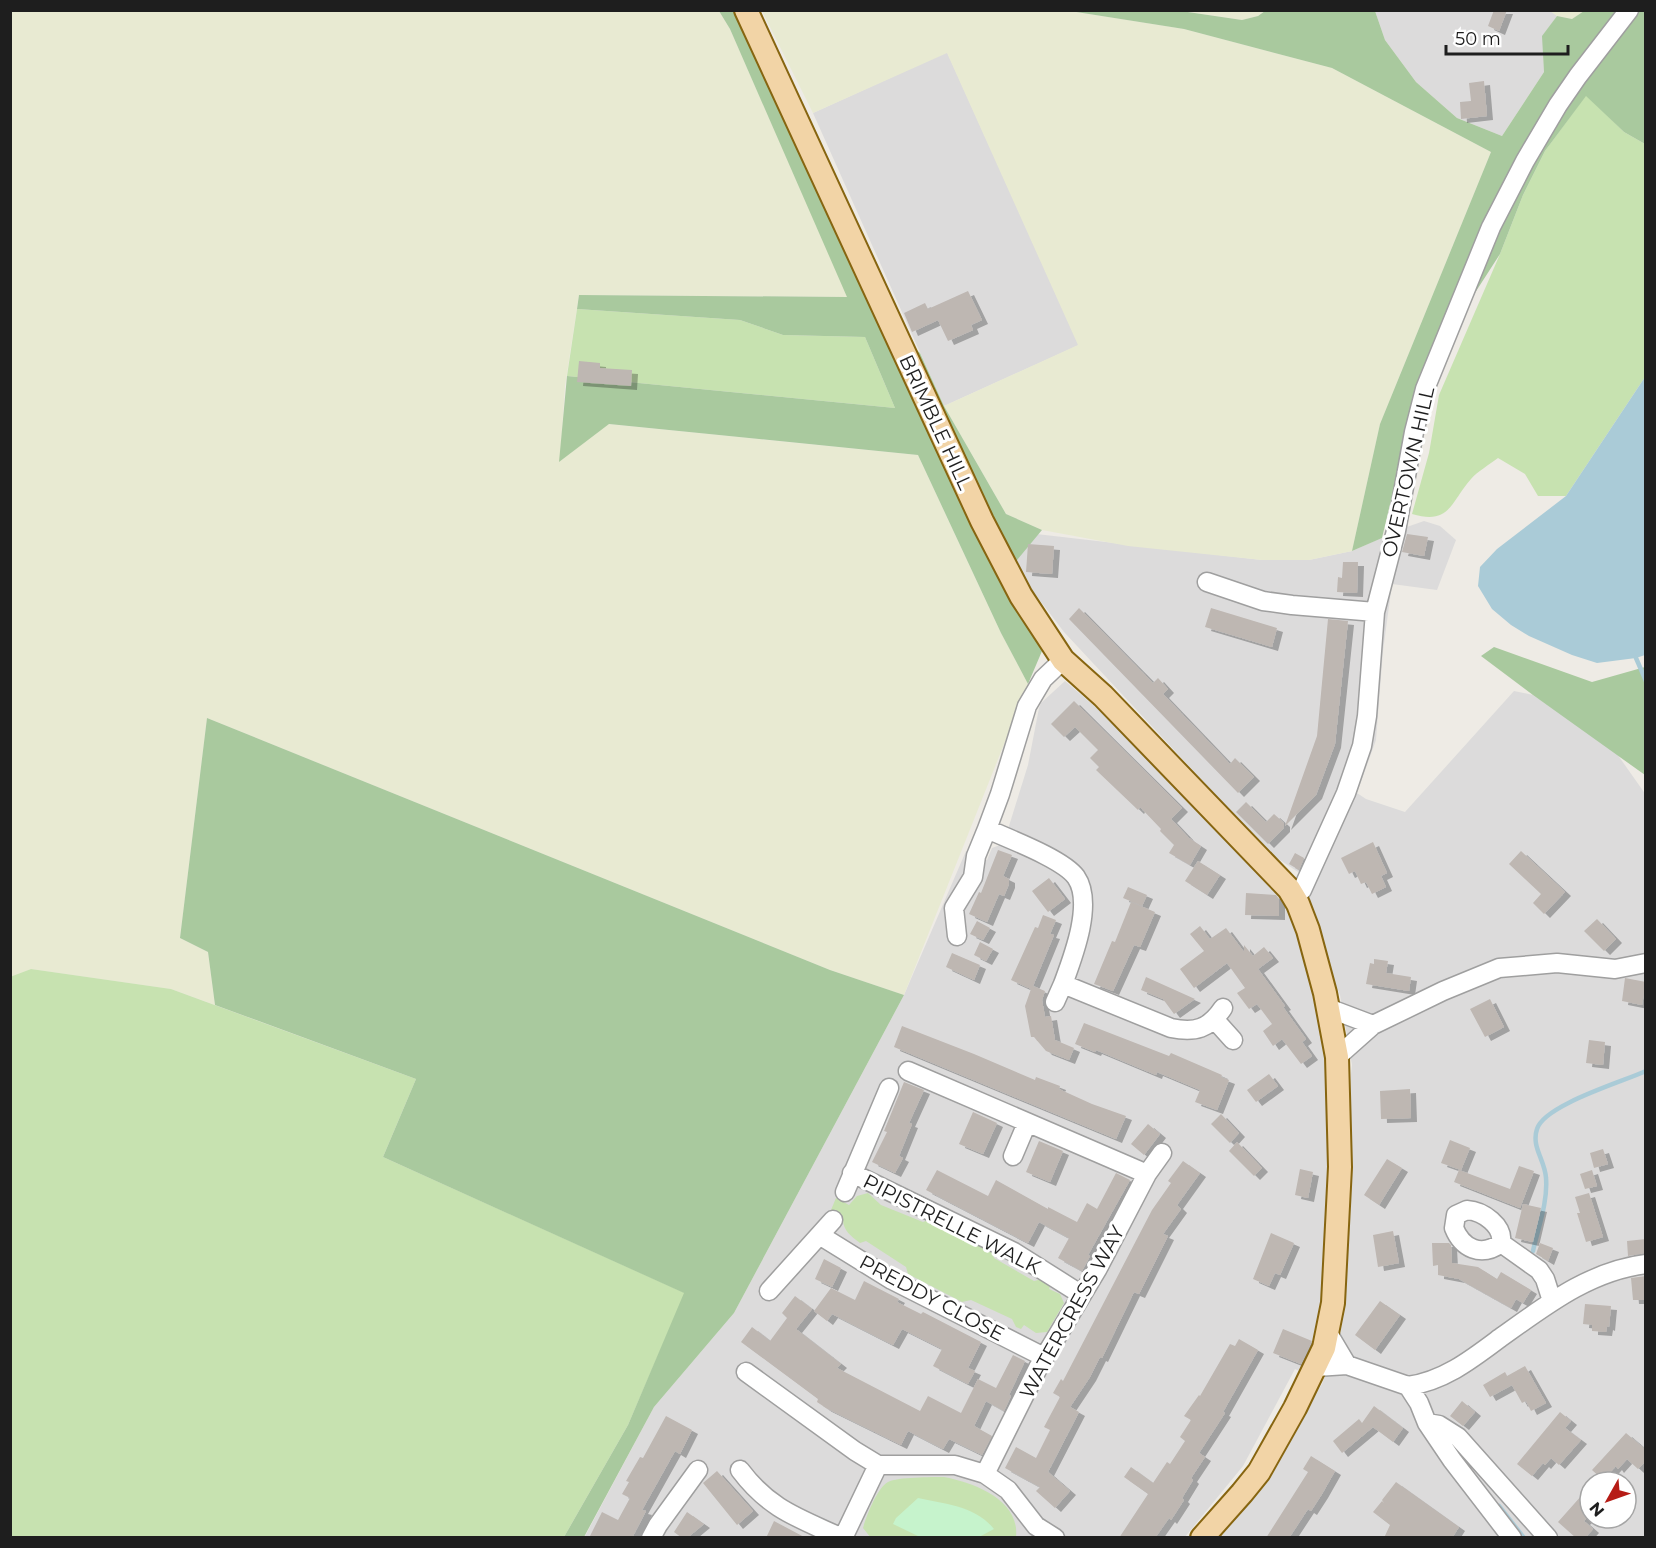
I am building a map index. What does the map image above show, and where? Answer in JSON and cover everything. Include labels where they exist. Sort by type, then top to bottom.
[{"type":"main road","name":"BRIMBLE HILL","points":[[746,10],[981,521],[1021,596],[1063,660],[1103,696],[1295,897]]},
{"type":"main road","points":[[1202,1538],[1259,1472],[1316,1367],[1328,1333],[1335,1286],[1340,1167],[1337,1057],[1328,1008],[1308,930],[1295,897]]},
{"type":"street","name":"OVERTOWN HILL","points":[[1295,897],[1302,890],[1346,793],[1362,747],[1367,716],[1375,612],[1396,531],[1420,406],[1441,347],[1503,203],[1540,134],[1578,76],[1629,10]]},
{"type":"street","points":[[1207,582],[1263,601],[1375,612]]},
{"type":"street","points":[[957,936],[954,908],[972,877],[976,856],[1000,794],[1027,706],[1043,679],[1063,660]]},
{"type":"street","points":[[987,829],[1058,863],[1075,876],[1080,886],[1083,898],[1077,944],[1055,1002]]},
{"type":"street","points":[[1337,1057],[1373,1025],[1443,991],[1499,968],[1557,963],[1616,969],[1646,963]]},
{"type":"street","points":[[1063,984],[1181,1030],[1207,1026],[1219,1014],[1233,1040]]},
{"type":"street","points":[[1328,1008],[1373,1025]]},
{"type":"street","points":[[908,1071],[1147,1174]]},
{"type":"street","name":"PIPISTRELLE WALK","points":[[845,1192],[889,1088]]},
{"type":"street","points":[[1013,1156],[1027,1123]]},
{"type":"street","name":"WATERCRESS WAY","points":[[985,1474],[1044,1357],[1103,1260],[1147,1174],[1162,1153]]},
{"type":"street","name":"PIPISTRELLE WALK","points":[[852,1173],[1014,1252],[1082,1295]]},
{"type":"street","points":[[769,1291],[833,1220]]},
{"type":"street","name":"PREDDY CLOSE","points":[[821,1236],[892,1280],[1044,1357]]},
{"type":"street","points":[[1501,1244],[1539,1270],[1545,1279],[1552,1301]]},
{"type":"street","points":[[1316,1367],[1347,1365],[1408,1386],[1435,1380],[1455,1370],[1552,1301],[1594,1278],[1630,1266],[1646,1264]]},
{"type":"street","points":[[1328,1333],[1347,1365]]},
{"type":"street","points":[[746,1372],[855,1452],[878,1465],[955,1465],[985,1474],[1008,1490],[1046,1536]]},
{"type":"street","points":[[1408,1386],[1419,1403],[1427,1423],[1452,1460],[1512,1538]]},
{"type":"street","points":[[1427,1423],[1439,1425],[1458,1437],[1548,1538]]},
{"type":"street","points":[[740,1470],[758,1492],[771,1503],[842,1538],[878,1465]]},
{"type":"street","points":[[655,1531],[698,1470]]},
{"type":"shaded area","points":[[1550,10],[1557,16],[1543,36],[1544,72],[1502,136],[1457,118],[1416,82],[1385,40],[1375,11]]},
{"type":"shaded area","points":[[947,52],[1079,345],[944,406],[813,113]]},
{"type":"shaded area","points":[[1424,521],[1440,526],[1456,540],[1437,590],[1392,584],[1383,651],[1376,740],[1357,793],[1366,799],[1405,812],[1514,691],[1533,695],[1615,751],[1646,795],[1645,1537],[1219,1537],[1276,1465],[1305,1410],[1322,1384],[1341,1330],[1351,1206],[1352,1065],[1340,995],[1324,955],[1301,874],[1271,854],[1064,632],[1032,590],[1001,539],[1019,532],[1262,560],[1309,560],[1352,551]]},
{"type":"shaded area","points":[[1065,681],[1107,717],[1285,900],[1297,926],[1320,1007],[1333,1101],[1324,1315],[1304,1373],[1295,1369],[1243,1466],[1185,1537],[584,1538],[654,1407],[734,1313],[904,995],[966,851],[987,860],[992,848],[1000,845],[1009,826],[1028,765],[1039,708],[1041,703]]},
{"type":"green space","points":[[11,11],[719,11],[730,29],[848,297],[579,295],[565,386],[560,461],[608,424],[918,455],[1001,633],[1028,684],[904,995],[830,970],[207,718],[180,938],[208,952],[215,1005],[171,989],[31,969],[11,977]]},
{"type":"green space","points":[[719,11],[736,11],[877,314],[920,353],[944,406],[1006,514],[1042,530],[1002,578],[1042,651],[1028,684],[1001,633],[918,455],[609,424],[559,462],[567,376],[895,408],[865,337],[783,335],[740,320],[577,309],[579,295],[847,297],[730,29]]},
{"type":"green space","points":[[762,11],[1070,11],[1184,29],[1332,68],[1491,152],[1380,424],[1352,551],[1309,560],[1262,560],[1128,546],[1042,530],[1006,514],[944,406],[1078,345],[947,53],[813,113]]},
{"type":"green space","points":[[1070,11],[1181,11],[1242,20],[1258,16],[1265,11],[1375,11],[1385,40],[1416,82],[1457,118],[1502,136],[1544,72],[1542,36],[1557,16],[1572,19],[1584,11],[1645,11],[1645,144],[1624,132],[1586,96],[1545,151],[1523,195],[1500,254],[1424,372],[1382,538],[1352,551],[1380,424],[1491,152],[1332,68],[1184,29]]},
{"type":"green space","points":[[1181,11],[1265,11],[1258,16],[1242,20]]},
{"type":"green space","points":[[1550,11],[1584,11],[1572,19],[1557,16]]},
{"type":"green space","points":[[1586,95],[1624,132],[1645,144],[1645,377],[1566,496],[1538,496],[1525,474],[1498,458],[1474,476],[1448,510],[1442,514],[1425,517],[1412,514],[1429,453],[1439,395],[1523,195],[1545,151]]},
{"type":"green space","points":[[577,309],[740,320],[783,335],[865,337],[895,408],[567,376]]},
{"type":"green space","points":[[1494,647],[1592,682],[1645,667],[1645,775],[1481,656]]},
{"type":"green space","points":[[207,718],[830,970],[904,995],[734,1313],[654,1407],[584,1537],[564,1537],[628,1425],[684,1293],[383,1157],[416,1079],[215,1005],[208,952],[180,938]]},
{"type":"green space","points":[[31,969],[171,989],[416,1079],[383,1157],[685,1293],[628,1425],[564,1537],[11,1538],[10,977]]},
{"type":"green space","points":[[868,1193],[881,1205],[923,1222],[933,1218],[991,1249],[994,1258],[1034,1281],[1043,1279],[1051,1284],[1049,1289],[1060,1294],[1064,1303],[1047,1332],[1036,1333],[1024,1325],[1021,1329],[1016,1327],[1012,1319],[971,1300],[962,1302],[908,1274],[906,1267],[866,1241],[860,1243],[846,1229],[843,1217],[831,1210],[836,1198],[849,1205],[857,1196]]},
{"type":"green space","points":[[944,1477],[981,1489],[1003,1503],[1011,1513],[1016,1537],[871,1538],[863,1528],[876,1496],[888,1482],[907,1478]]},
{"type":"green space","points":[[918,1498],[949,1504],[969,1511],[987,1521],[994,1529],[979,1537],[920,1537],[893,1524],[896,1518]]},
{"type":"water","points":[[1645,377],[1645,655],[1597,663],[1529,636],[1511,625],[1492,609],[1478,586],[1480,567],[1497,549],[1566,496]]},
{"type":"building","points":[[1494,10],[1507,10],[1499,31],[1488,26]]},
{"type":"building","points":[[1484,81],[1487,116],[1461,119],[1460,102],[1471,101],[1469,83]]},
{"type":"building","points":[[968,291],[982,320],[971,325],[973,330],[948,341],[938,320],[912,332],[904,313],[925,303],[928,309]]},
{"type":"building","points":[[579,361],[600,363],[600,368],[632,370],[631,386],[577,382]]},
{"type":"building","points":[[1407,534],[1428,537],[1424,556],[1402,552]]},
{"type":"building","points":[[1028,544],[1054,546],[1052,574],[1026,572]]},
{"type":"building","points":[[1343,562],[1358,562],[1357,593],[1337,592],[1338,577],[1342,578]]},
{"type":"building","points":[[1079,608],[1153,683],[1158,678],[1168,689],[1163,694],[1230,764],[1235,758],[1254,777],[1238,793],[1069,619]]},
{"type":"building","points":[[1211,608],[1277,628],[1272,647],[1205,627]]},
{"type":"building","points":[[1328,619],[1348,621],[1335,744],[1316,795],[1285,826],[1317,736]]},
{"type":"building","points":[[1074,701],[1182,808],[1171,819],[1189,838],[1201,846],[1190,865],[1169,853],[1174,845],[1160,831],[1161,829],[1140,807],[1138,810],[1096,770],[1099,767],[1090,758],[1098,750],[1075,727],[1064,737],[1051,724]]},
{"type":"building","points":[[1246,802],[1266,822],[1274,814],[1284,823],[1284,828],[1268,844],[1236,812]]},
{"type":"building","points":[[1373,842],[1387,873],[1381,876],[1386,887],[1372,894],[1366,882],[1361,884],[1355,871],[1349,874],[1341,858]]},
{"type":"building","points":[[998,850],[1012,855],[1003,876],[1009,879],[1009,884],[1004,896],[999,894],[987,922],[969,914],[979,892],[981,893]]},
{"type":"building","points":[[1521,851],[1565,892],[1544,914],[1533,903],[1541,894],[1509,864]]},
{"type":"building","points":[[1295,853],[1304,858],[1299,870],[1289,864]]},
{"type":"building","points":[[1198,861],[1220,875],[1207,895],[1185,881]]},
{"type":"building","points":[[1049,878],[1065,899],[1048,912],[1032,891]]},
{"type":"building","points":[[1128,887],[1147,895],[1142,906],[1123,898]]},
{"type":"building","points":[[1246,893],[1276,895],[1279,899],[1279,916],[1245,915]]},
{"type":"building","points":[[1131,902],[1155,912],[1140,947],[1134,945],[1113,991],[1094,984],[1112,941],[1115,942]]},
{"type":"building","points":[[1043,915],[1056,920],[1050,934],[1054,935],[1033,986],[1045,991],[1042,1000],[1045,1017],[1051,1016],[1055,1040],[1074,1048],[1069,1060],[1046,1051],[1034,1037],[1031,1037],[1025,1006],[1031,989],[1011,980],[1035,927],[1038,928]]},
{"type":"building","points":[[1597,919],[1616,939],[1604,951],[1584,931]]},
{"type":"building","points":[[977,921],[990,928],[983,940],[970,934]]},
{"type":"building","points":[[1200,926],[1210,939],[1226,928],[1244,952],[1244,945],[1253,956],[1264,947],[1273,958],[1258,969],[1306,1039],[1302,1042],[1312,1056],[1301,1064],[1282,1039],[1273,1046],[1263,1031],[1272,1024],[1257,1004],[1249,1009],[1237,993],[1245,988],[1227,963],[1194,988],[1180,969],[1204,951],[1190,934]]},
{"type":"building","points":[[980,942],[993,949],[986,961],[974,955]]},
{"type":"building","points":[[952,953],[980,965],[974,980],[946,967]]},
{"type":"building","points":[[1374,959],[1388,961],[1386,973],[1411,977],[1409,991],[1366,984],[1370,963],[1374,964]]},
{"type":"building","points":[[1146,977],[1195,999],[1174,1014],[1163,999],[1141,990]]},
{"type":"building","points":[[1625,978],[1646,982],[1646,994],[1644,994],[1642,1005],[1622,1001]]},
{"type":"building","points":[[1490,999],[1504,1027],[1485,1037],[1470,1009]]},
{"type":"building","points":[[1084,1023],[1169,1056],[1171,1053],[1222,1075],[1221,1077],[1229,1080],[1217,1110],[1195,1102],[1200,1090],[1157,1072],[1156,1075],[1096,1050],[1095,1052],[1075,1044]]},
{"type":"building","points":[[902,1026],[1035,1080],[1036,1077],[1060,1086],[1059,1089],[1092,1104],[1126,1116],[1116,1139],[894,1047]]},
{"type":"building","points":[[1589,1040],[1605,1042],[1603,1065],[1586,1063]]},
{"type":"building","points":[[1269,1074],[1278,1086],[1256,1102],[1247,1090]]},
{"type":"building","points":[[904,1082],[924,1090],[909,1123],[912,1124],[899,1156],[903,1158],[895,1173],[872,1162],[887,1132],[884,1131]]},
{"type":"building","points":[[1410,1089],[1411,1118],[1381,1119],[1380,1091]]},
{"type":"building","points":[[973,1112],[997,1123],[983,1154],[959,1144]]},
{"type":"building","points":[[1221,1114],[1239,1133],[1230,1143],[1211,1124]]},
{"type":"building","points":[[1148,1124],[1160,1134],[1144,1155],[1131,1144]]},
{"type":"building","points":[[1450,1140],[1470,1148],[1461,1170],[1441,1163]]},
{"type":"building","points":[[1039,1141],[1063,1151],[1050,1182],[1026,1172]]},
{"type":"building","points":[[1237,1142],[1262,1168],[1254,1176],[1229,1151]]},
{"type":"building","points":[[1603,1149],[1608,1164],[1594,1168],[1590,1153]]},
{"type":"building","points":[[1387,1159],[1402,1168],[1379,1205],[1364,1195]]},
{"type":"building","points":[[1183,1161],[1200,1173],[1177,1205],[1181,1209],[1163,1234],[1168,1236],[1139,1294],[1134,1292],[1102,1358],[1100,1357],[1070,1407],[1079,1412],[1048,1472],[1070,1491],[1055,1508],[1036,1491],[1040,1487],[1005,1468],[1016,1447],[1036,1458],[1050,1430],[1044,1427],[1060,1397],[1053,1393],[1061,1379],[1063,1381],[1152,1210],[1171,1183],[1168,1181]]},
{"type":"building","points":[[1519,1166],[1534,1171],[1520,1208],[1454,1182],[1459,1170],[1510,1189]]},
{"type":"building","points":[[1300,1169],[1313,1172],[1308,1198],[1295,1195]]},
{"type":"building","points":[[937,1170],[988,1196],[996,1180],[1048,1209],[1048,1207],[1077,1222],[1087,1203],[1097,1209],[1116,1173],[1130,1180],[1088,1255],[1090,1256],[1082,1271],[1058,1258],[1069,1238],[1039,1222],[1028,1243],[926,1190]]},
{"type":"building","points":[[1592,1170],[1597,1186],[1585,1189],[1580,1174]]},
{"type":"building","points":[[1589,1193],[1603,1237],[1586,1242],[1577,1213],[1580,1213],[1575,1197]]},
{"type":"building","points":[[1523,1204],[1541,1208],[1533,1242],[1515,1238]]},
{"type":"building","points":[[1393,1231],[1399,1263],[1378,1267],[1373,1235]]},
{"type":"building","points":[[1271,1233],[1294,1243],[1280,1275],[1275,1273],[1269,1286],[1253,1279]]},
{"type":"building","points":[[1646,1239],[1646,1253],[1628,1256],[1627,1241]]},
{"type":"building","points":[[1432,1243],[1451,1245],[1452,1263],[1478,1267],[1497,1279],[1501,1272],[1531,1290],[1523,1303],[1516,1299],[1511,1308],[1459,1279],[1438,1275],[1438,1265],[1433,1266]]},
{"type":"building","points":[[1540,1243],[1553,1248],[1548,1261],[1536,1254]]},
{"type":"building","points":[[824,1259],[841,1268],[832,1287],[815,1279]]},
{"type":"building","points":[[1646,1276],[1646,1300],[1633,1300],[1631,1278]]},
{"type":"building","points":[[864,1281],[899,1299],[897,1302],[921,1314],[923,1312],[981,1342],[968,1368],[975,1371],[968,1384],[933,1366],[942,1349],[902,1329],[893,1345],[832,1314],[827,1321],[814,1311],[831,1288],[855,1300]]},
{"type":"building","points":[[795,1296],[812,1309],[796,1329],[841,1364],[837,1368],[920,1411],[928,1396],[961,1413],[978,1379],[996,1388],[1013,1355],[1025,1361],[1004,1411],[986,1401],[974,1426],[992,1436],[982,1455],[949,1439],[943,1449],[908,1431],[901,1445],[826,1408],[817,1402],[818,1399],[741,1342],[752,1327],[770,1341],[787,1318],[782,1313]]},
{"type":"building","points":[[1380,1301],[1400,1315],[1375,1350],[1355,1335]]},
{"type":"building","points":[[1585,1304],[1611,1306],[1609,1327],[1607,1326],[1606,1332],[1592,1331],[1592,1325],[1583,1324]]},
{"type":"building","points":[[1283,1329],[1312,1341],[1301,1364],[1273,1353]]},
{"type":"building","points":[[1239,1339],[1258,1350],[1223,1412],[1225,1413],[1199,1453],[1205,1457],[1191,1478],[1193,1480],[1182,1498],[1184,1500],[1155,1538],[1119,1538],[1148,1494],[1124,1477],[1131,1467],[1153,1483],[1167,1462],[1170,1464],[1185,1441],[1180,1437],[1191,1420],[1184,1416],[1200,1396],[1230,1344],[1235,1346]]},
{"type":"building","points":[[1525,1366],[1546,1403],[1531,1411],[1526,1401],[1522,1403],[1507,1376]]},
{"type":"building","points":[[1505,1372],[1512,1385],[1490,1397],[1483,1385]]},
{"type":"building","points":[[1462,1401],[1475,1412],[1463,1426],[1450,1416]]},
{"type":"building","points":[[1374,1406],[1403,1428],[1393,1442],[1373,1427],[1342,1453],[1333,1441],[1359,1419],[1362,1423]]},
{"type":"building","points":[[1560,1412],[1571,1421],[1565,1428],[1581,1440],[1559,1465],[1551,1458],[1545,1465],[1543,1463],[1532,1476],[1517,1464]]},
{"type":"building","points":[[666,1416],[692,1430],[680,1454],[675,1451],[642,1510],[646,1511],[632,1538],[589,1538],[602,1512],[618,1520],[630,1498],[622,1494],[629,1482],[626,1481],[640,1457],[643,1458]]},
{"type":"building","points":[[1626,1433],[1646,1450],[1646,1461],[1638,1469],[1627,1459],[1618,1469],[1616,1466],[1612,1470],[1592,1470]]},
{"type":"building","points":[[1311,1456],[1335,1471],[1311,1511],[1308,1509],[1289,1538],[1266,1538],[1308,1472],[1303,1469]]},
{"type":"building","points":[[717,1471],[753,1511],[737,1525],[703,1483]]},
{"type":"building","points":[[1396,1482],[1459,1527],[1452,1538],[1384,1538],[1390,1525],[1373,1512],[1382,1501],[1384,1503],[1382,1500]]},
{"type":"building","points":[[1578,1500],[1578,1530],[1592,1530],[1585,1538],[1576,1538],[1558,1522]]},
{"type":"building","points":[[687,1512],[704,1524],[687,1538],[682,1538],[674,1532]]},
{"type":"building","points":[[774,1521],[806,1538],[766,1538]]},
{"type":"waterway","points":[[1636,658],[1646,681]]},
{"type":"waterway","points":[[1533,1251],[1544,1206],[1546,1187],[1545,1171],[1536,1142],[1537,1129],[1543,1120],[1568,1103],[1646,1071]]},
{"type":"waterway","points":[[1499,1506],[1524,1538]]}]
